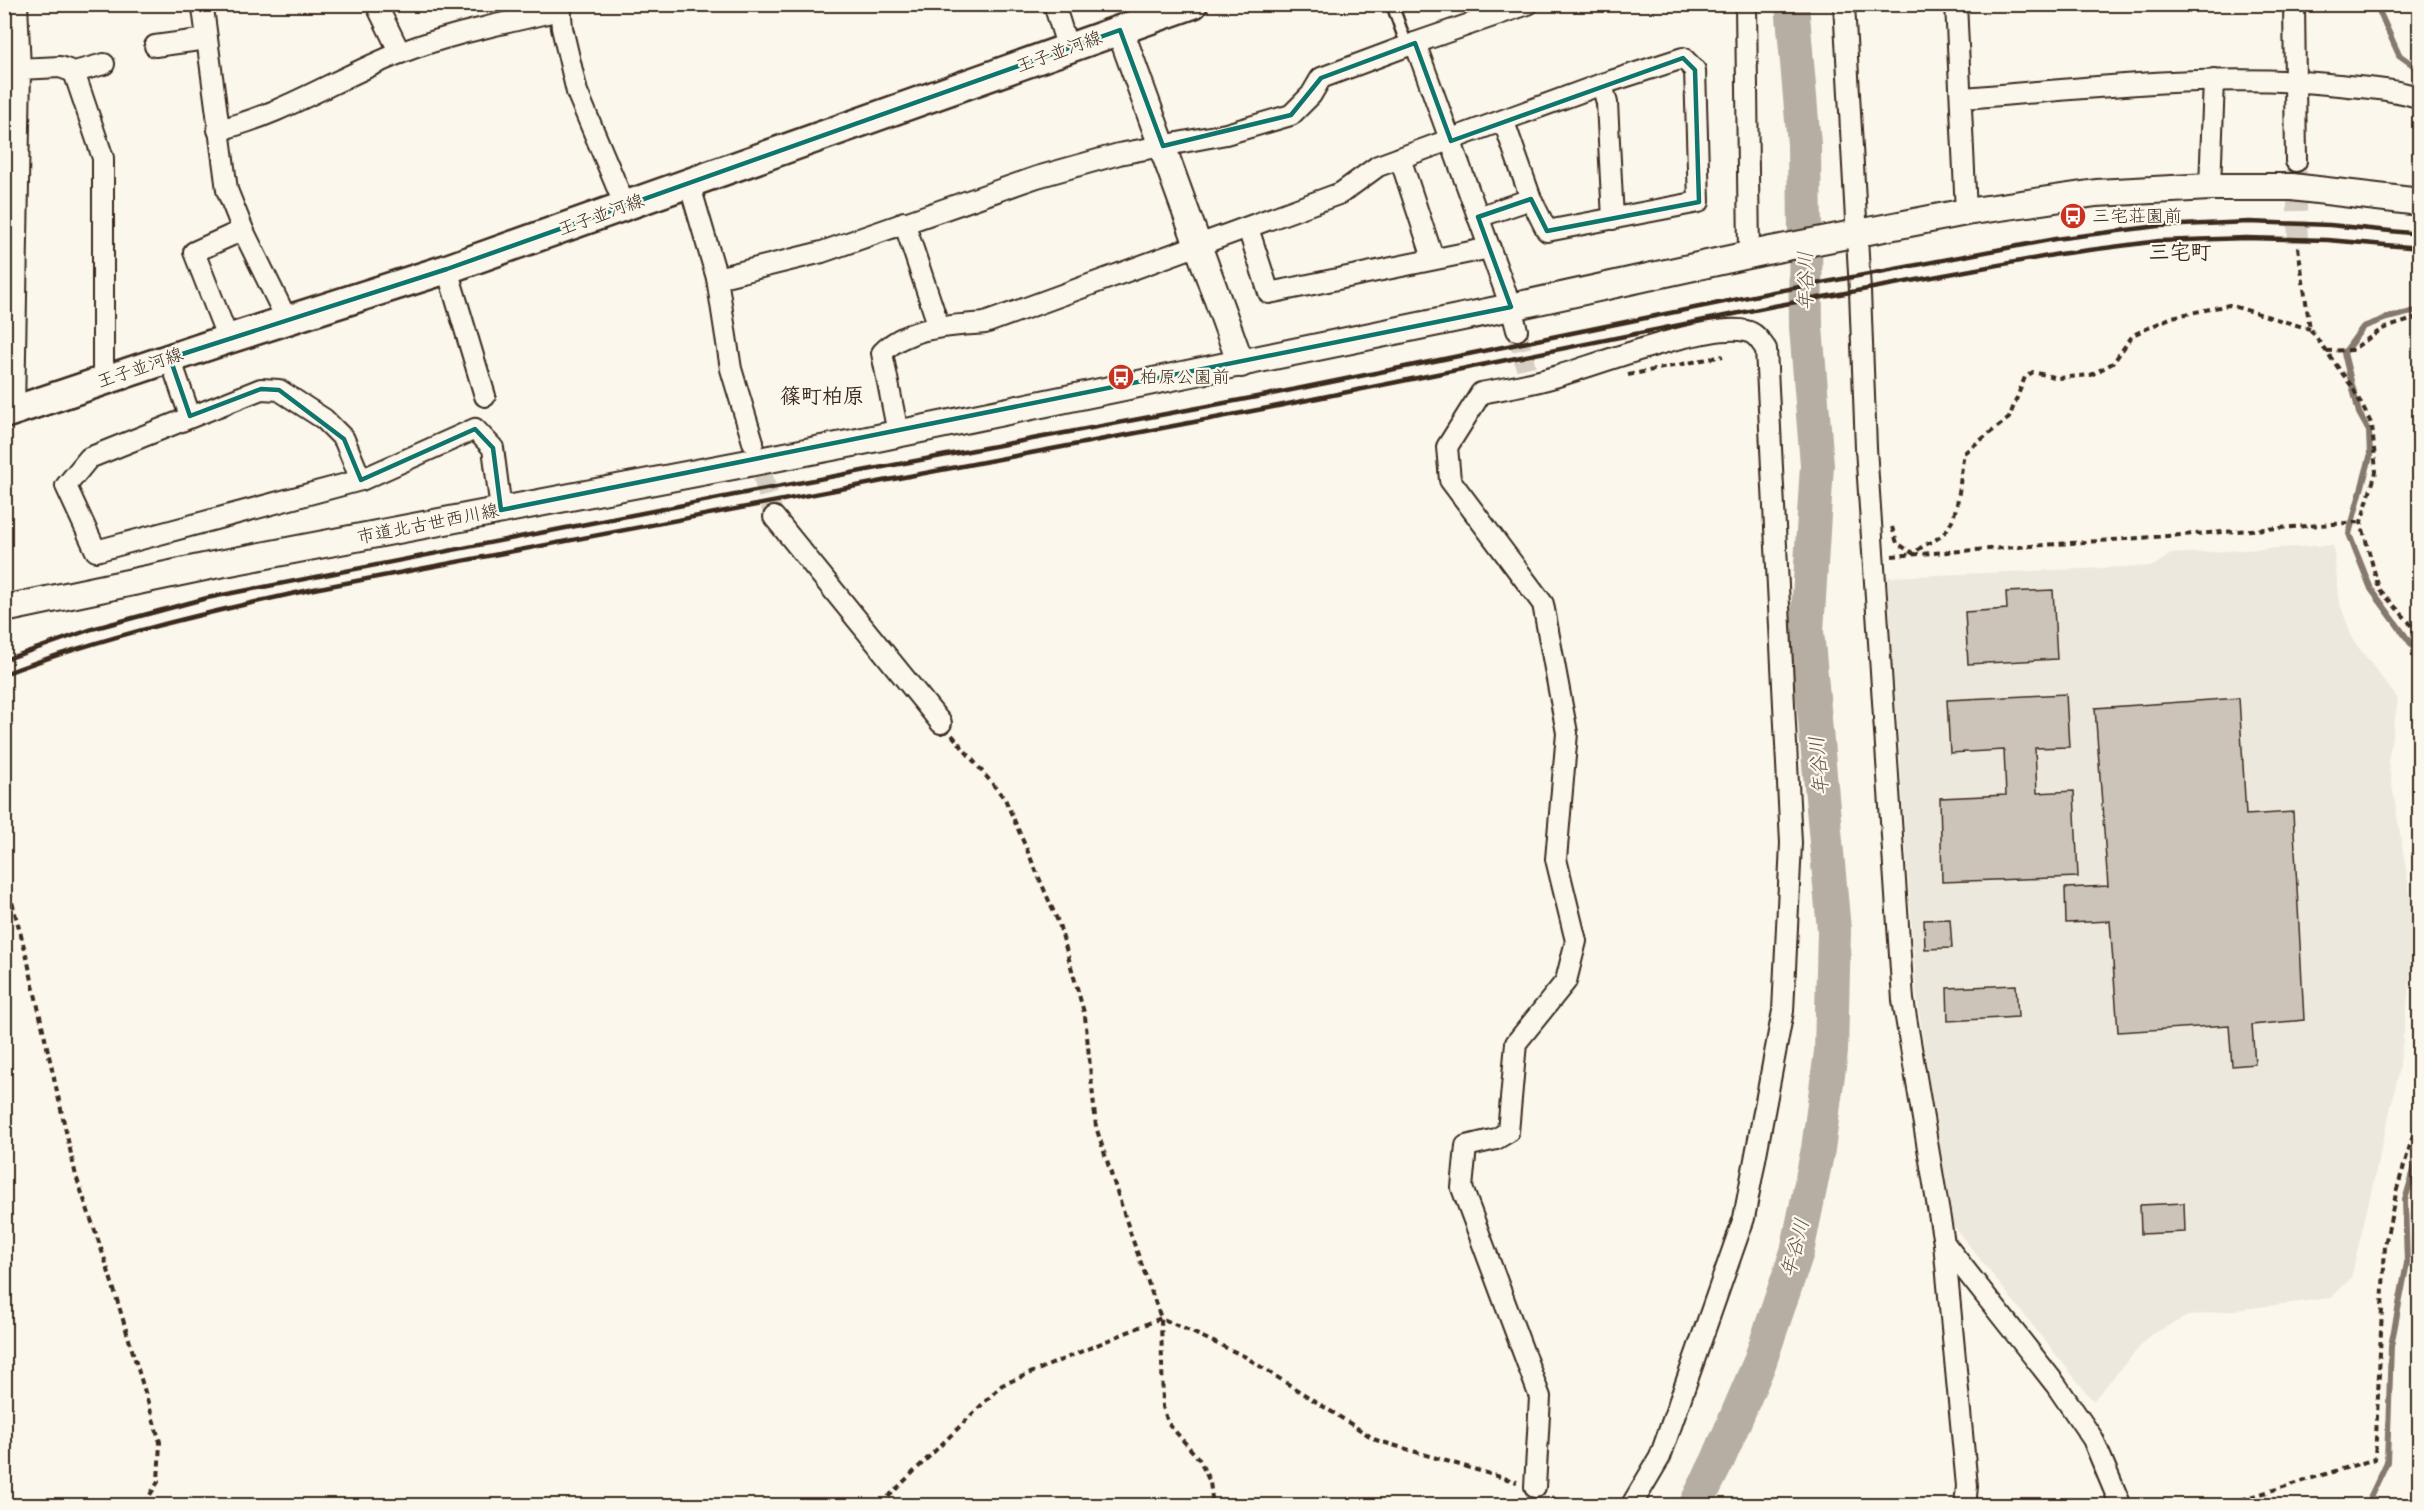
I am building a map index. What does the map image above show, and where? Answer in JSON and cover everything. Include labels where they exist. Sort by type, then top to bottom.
[{"type":"main road","name":"王子並河線","points":[[9,413],[170,358],[447,269],[1193,4]]},
{"type":"street","points":[[9,413],[20,69],[17,4]]},
{"type":"street","points":[[206,4],[203,8],[227,190],[243,230],[286,320]]},
{"type":"street","points":[[376,4],[400,53]]},
{"type":"street","points":[[1054,4],[1068,49]]},
{"type":"street","points":[[717,278],[822,252],[1037,177],[1119,154],[1226,134],[1291,115],[1311,95],[1321,78],[1528,4]]},
{"type":"street","points":[[1746,4],[1760,252]]},
{"type":"street","points":[[1844,4],[1847,234],[1860,284],[1866,448],[1903,1000],[1944,1243],[1967,1486],[1965,1506]]},
{"type":"street","points":[[2294,4],[2296,161]]},
{"type":"street","points":[[1958,5],[1966,212]]},
{"type":"street","points":[[218,130],[247,123],[400,53],[452,34],[522,12],[560,7],[562,28],[577,92],[625,206]]},
{"type":"street","points":[[1120,30],[1241,364]]},
{"type":"street","points":[[155,46],[207,39]]},
{"type":"street","points":[[1411,44],[1451,141],[1514,318]]},
{"type":"street","points":[[897,434],[882,353],[893,341],[939,327],[985,323],[1341,193],[1378,166],[1504,122],[1602,84],[1683,58],[1695,70],[1699,201],[1547,231],[1531,199],[1504,122]]},
{"type":"street","points":[[20,69],[60,67],[74,72],[104,64]]},
{"type":"street","points":[[74,72],[103,158],[103,365],[107,379]]},
{"type":"street","points":[[2210,187],[2214,80]]},
{"type":"street","points":[[1962,98],[2214,80],[2295,80],[2402,92],[2420,98]]},
{"type":"street","points":[[1602,84],[1607,103],[1613,219]]},
{"type":"street","points":[[1400,158],[1433,258]]},
{"type":"street","points":[[689,183],[717,278],[730,369],[753,442]]},
{"type":"street","name":"市道北古世西川線","points":[[4,609],[214,565],[853,443],[1241,364],[1514,318],[1760,252],[1966,212],[2096,193],[2210,187],[2292,188],[2420,202]]},
{"type":"street","points":[[1478,217],[1531,199]]},
{"type":"street","points":[[904,222],[939,327]]},
{"type":"street","points":[[1248,228],[1269,292],[1490,248]]},
{"type":"street","points":[[228,339],[194,252],[243,230]]},
{"type":"street","points":[[447,269],[485,396]]},
{"type":"street","points":[[1535,1487],[1540,1397],[1462,1188],[1466,1146],[1496,1139],[1508,1132],[1516,1043],[1566,981],[1576,942],[1556,859],[1567,733],[1543,604],[1450,480],[1447,447],[1481,393],[1528,376],[1688,337],[1727,330],[1746,331],[1756,335],[1766,349],[1791,843],[1783,1011],[1744,1218],[1660,1457],[1631,1506]]},
{"type":"street","points":[[170,358],[190,416]]},
{"type":"street","points":[[362,480],[344,439],[324,419],[279,390],[261,389],[89,458],[66,486],[96,551],[362,480],[475,429],[492,448],[501,510]]},
{"type":"street","points":[[774,517],[941,723]]},
{"type":"street","points":[[1944,1243],[2056,1385],[2093,1439],[2121,1506]]},
{"type":"lane","points":[[1392,4],[1411,44]]},
{"type":"path","points":[[2298,247],[2310,329],[2353,388],[2372,425],[2376,472],[2361,522],[2379,589],[2409,622],[2420,642]]},
{"type":"path","points":[[1914,554],[1920,546],[1942,535],[1956,513],[1964,453],[2009,417],[2025,377],[2034,372],[2058,378],[2091,375],[2113,363],[2133,335],[2172,317],[2229,305],[2310,329]]},
{"type":"path","points":[[2326,351],[2352,350],[2382,329],[2420,317]]},
{"type":"path","points":[[1873,557],[2361,522]]},
{"type":"path","points":[[1892,525],[1897,543],[1914,554]]},
{"type":"path","points":[[941,723],[1005,799],[1059,924],[1085,1016],[1096,1127],[1161,1318],[1162,1407],[1168,1423],[1200,1459],[1210,1482],[1213,1506]]},
{"type":"path","points":[[4,872],[27,958],[76,1176],[105,1260],[160,1442],[158,1482],[143,1506]]},
{"type":"path","points":[[2221,1506],[2375,1459],[2385,1245],[2397,1189],[2420,1112]]},
{"type":"path","points":[[883,1506],[886,1498],[1002,1384],[1161,1318],[1244,1356],[1376,1440],[1535,1487],[1566,1506]]},
{"type":"highlighted area","points":[[1120,30],[1163,146],[1291,115],[1321,78],[1415,43],[1451,141],[1683,58],[1695,70],[1699,202],[1547,231],[1531,199],[1478,217],[1511,307],[501,510],[493,448],[475,429],[361,480],[344,439],[279,390],[261,389],[190,416],[170,358],[447,269]]},
{"type":"shaded area","points":[[2333,545],[2340,604],[2353,640],[2398,699],[2388,761],[2416,930],[2399,1072],[2351,1278],[2330,1298],[2188,1316],[2150,1335],[2093,1401],[1948,1219],[1916,989],[1887,577],[2153,566],[2171,554]]},
{"type":"building","points":[[2053,590],[2057,659],[1968,664],[1965,612],[2007,609],[2006,592]]},
{"type":"building","points":[[2066,694],[2069,747],[2035,748],[2037,793],[2074,791],[2078,877],[1942,882],[1940,798],[2006,795],[2004,750],[1950,753],[1947,700]]},
{"type":"building","points":[[2239,698],[2246,815],[2293,812],[2304,1020],[2252,1025],[2255,1064],[2232,1066],[2229,1025],[2118,1032],[2110,921],[2066,923],[2065,888],[2108,886],[2095,708]]},
{"type":"building","points":[[1950,919],[1952,948],[1925,949],[1924,920]]},
{"type":"building","points":[[2016,985],[2018,1017],[1948,1021],[1947,988]]},
{"type":"building","points":[[2184,1203],[2185,1232],[2141,1234],[2140,1205]]},
{"type":"waterway","name":"年谷川","points":[[1695,1506],[1718,1460],[1759,1364],[1797,1252],[1818,1149],[1831,1052],[1834,930],[1807,631],[1817,465],[1806,327],[1804,144],[1792,4]]},
{"type":"waterway","points":[[2376,4],[2399,55],[2420,70]]},
{"type":"waterway","points":[[2420,310],[2363,327],[2344,353],[2359,413],[2369,431],[2370,457],[2349,534],[2371,589],[2420,656]]},
{"type":"waterway","points":[[2420,737],[2413,753],[2420,776]]},
{"type":"waterway","points":[[2366,1506],[2387,1462],[2391,1346],[2407,1263],[2405,1200],[2420,1150]]},
{"type":"tunnel","points":[[2296,161],[2298,247]]},
{"type":"tunnel","points":[[1517,330],[1526,368]]},
{"type":"tunnel","points":[[755,447],[774,517]]},
{"type":"railway","points":[[4,660],[92,629],[207,598],[755,491],[1267,395],[1773,292],[2055,239],[2158,226],[2249,222],[2330,225],[2420,234]]},
{"type":"railway","points":[[4,674],[118,636],[314,589],[1268,408],[1774,306],[2059,254],[2159,241],[2246,238],[2328,240],[2420,248]]},
{"type":"place","name":"三宅荘園前","points":[[2073,216]]},
{"type":"place","name":"柏原公園前","points":[[1121,377]]},
{"type":"district","name":"三宅町","points":[[2180,252]]},
{"type":"district","name":"篠町柏原","points":[[822,396]]}]
